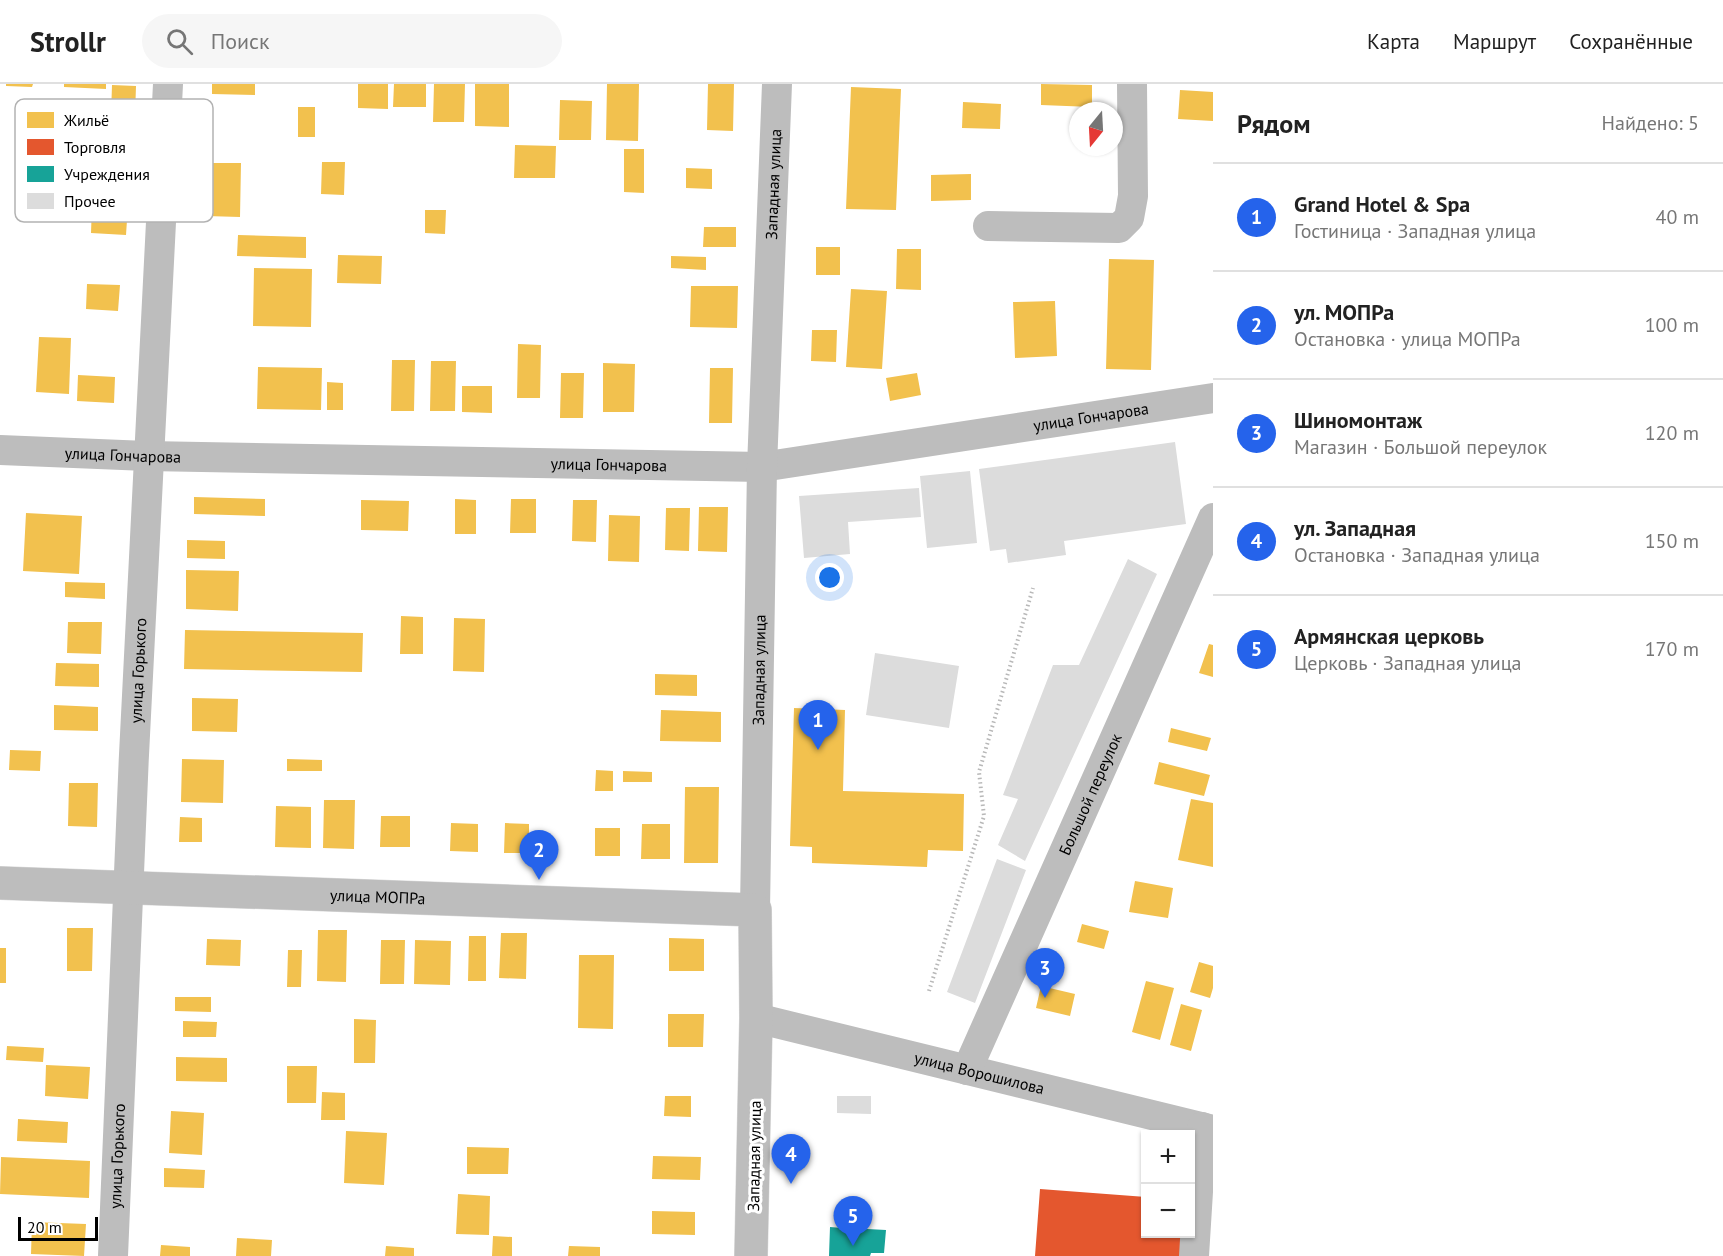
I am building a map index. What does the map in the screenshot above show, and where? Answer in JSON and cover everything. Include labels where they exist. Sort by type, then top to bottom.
[{"type":"main road","name":"улица МОПРа","points":[[0,882],[755,910]]},
{"type":"main road","name":"Западная улица","points":[[751,1256],[756,1018],[755,910]]},
{"type":"street","name":"улица Горького","points":[[167,99],[168,84]]},
{"type":"street","name":"Западная улица","points":[[755,910],[762,467],[777,84]]},
{"type":"street","points":[[988,226],[1119,228],[1128,218],[1133,196],[1132,84]]},
{"type":"street","name":"улица Горького","points":[[113,1256],[127,888],[160,222]]},
{"type":"street","name":"улица Гончарова","points":[[0,450],[147,456],[762,467],[1213,398]]},
{"type":"street","name":"Большой переулок","points":[[967,1070],[1213,518]]},
{"type":"street","name":"улица Ворошилова","points":[[756,1018],[1208,1128],[1194,1256]]},
{"type":"path","points":[[929,991],[984,816],[979,772],[1033,588]]},
{"type":"building: Жильё","points":[[6,84],[33,84],[32,87],[6,86]]},
{"type":"building: Жильё","points":[[64,84],[106,84],[106,89],[64,87]]},
{"type":"building: Жильё","points":[[212,84],[255,84],[255,95],[212,94]]},
{"type":"building: Жильё","points":[[358,84],[388,84],[388,109],[358,108]]},
{"type":"building: Жильё","points":[[394,84],[426,84],[426,107],[393,107]]},
{"type":"building: Жильё","points":[[434,84],[465,84],[464,122],[433,122]]},
{"type":"building: Жильё","points":[[475,84],[509,84],[509,127],[475,126]]},
{"type":"building: Жильё","points":[[607,84],[639,84],[638,141],[606,140]]},
{"type":"building: Жильё","points":[[708,84],[734,84],[733,131],[707,130]]},
{"type":"building: Жильё","points":[[1041,84],[1092,85],[1092,102],[1069,102],[1069,106],[1041,105]]},
{"type":"building: Жильё","points":[[112,85],[136,86],[136,99],[112,99]]},
{"type":"building: Жильё","points":[[851,87],[901,89],[896,210],[846,209]]},
{"type":"building: Жильё","points":[[1180,90],[1213,92],[1213,121],[1178,119]]},
{"type":"building: Жильё","points":[[560,100],[592,101],[591,140],[559,140]]},
{"type":"building: Жильё","points":[[963,102],[1001,104],[1000,129],[962,128]]},
{"type":"building: Жильё","points":[[298,107],[315,107],[315,137],[298,137]]},
{"type":"building: Жильё","points":[[515,145],[556,146],[555,178],[514,178]]},
{"type":"building: Жильё","points":[[624,149],[644,149],[644,193],[624,192]]},
{"type":"building: Жильё","points":[[322,162],[345,162],[344,195],[321,194]]},
{"type":"building: Жильё","points":[[213,163],[241,163],[240,217],[213,216]]},
{"type":"building: Жильё","points":[[686,168],[712,169],[712,189],[686,188]]},
{"type":"building: Жильё","points":[[971,174],[971,200],[931,201],[931,175]]},
{"type":"building: Жильё","points":[[425,210],[446,210],[445,234],[425,233]]},
{"type":"building: Жильё","points":[[91,222],[127,222],[126,235],[91,233]]},
{"type":"building: Жильё","points":[[704,227],[736,227],[736,247],[703,247]]},
{"type":"building: Жильё","points":[[238,235],[306,237],[306,258],[237,256]]},
{"type":"building: Жильё","points":[[816,247],[840,247],[840,275],[816,275]]},
{"type":"building: Жильё","points":[[897,249],[921,249],[921,290],[896,289]]},
{"type":"building: Жильё","points":[[338,255],[382,256],[381,284],[337,283]]},
{"type":"building: Жильё","points":[[671,256],[706,257],[706,270],[671,268]]},
{"type":"building: Жильё","points":[[1109,259],[1154,260],[1151,370],[1106,369]]},
{"type":"building: Жильё","points":[[254,268],[312,269],[311,327],[253,326]]},
{"type":"building: Жильё","points":[[87,284],[120,285],[118,311],[86,309]]},
{"type":"building: Жильё","points":[[691,286],[738,286],[737,328],[690,327]]},
{"type":"building: Жильё","points":[[851,289],[887,291],[882,369],[846,367]]},
{"type":"building: Жильё","points":[[1055,301],[1057,356],[1015,358],[1013,302]]},
{"type":"building: Жильё","points":[[812,330],[837,330],[836,362],[811,361]]},
{"type":"building: Жильё","points":[[39,337],[71,338],[69,394],[36,392]]},
{"type":"building: Жильё","points":[[518,344],[541,345],[540,398],[517,398]]},
{"type":"building: Жильё","points":[[392,360],[415,360],[414,411],[391,411]]},
{"type":"building: Жильё","points":[[431,361],[456,361],[455,411],[430,411]]},
{"type":"building: Жильё","points":[[603,363],[635,364],[634,412],[603,412]]},
{"type":"building: Жильё","points":[[258,367],[322,368],[321,410],[257,409]]},
{"type":"building: Жильё","points":[[710,368],[733,368],[732,423],[709,423]]},
{"type":"building: Жильё","points":[[561,373],[584,373],[583,418],[560,418]]},
{"type":"building: Жильё","points":[[917,373],[921,395],[890,401],[886,378]]},
{"type":"building: Жильё","points":[[78,375],[115,377],[114,403],[77,401]]},
{"type":"building: Жильё","points":[[327,382],[343,383],[343,410],[327,410]]},
{"type":"building: Жильё","points":[[462,386],[492,386],[492,413],[462,412]]},
{"type":"building: Жильё","points":[[194,497],[265,499],[265,516],[194,514]]},
{"type":"building: Жильё","points":[[455,499],[476,500],[476,534],[455,534]]},
{"type":"building: Жильё","points":[[511,499],[536,499],[536,533],[510,533]]},
{"type":"building: Жильё","points":[[361,500],[409,501],[408,531],[361,530]]},
{"type":"building: Жильё","points":[[573,500],[597,500],[596,542],[572,541]]},
{"type":"building: Жильё","points":[[699,507],[728,507],[727,552],[698,551]]},
{"type":"building: Жильё","points":[[666,508],[690,508],[689,551],[665,550]]},
{"type":"building: Жильё","points":[[26,513],[82,516],[79,574],[23,571]]},
{"type":"building: Жильё","points":[[609,515],[640,516],[639,562],[608,561]]},
{"type":"building: Жильё","points":[[187,540],[225,541],[225,559],[187,558]]},
{"type":"building: Жильё","points":[[186,570],[239,571],[238,611],[186,609]]},
{"type":"building: Жильё","points":[[65,582],[105,583],[105,599],[65,597]]},
{"type":"building: Жильё","points":[[401,616],[423,617],[423,654],[400,654]]},
{"type":"building: Жильё","points":[[454,618],[485,619],[484,672],[453,671]]},
{"type":"building: Жильё","points":[[68,622],[102,622],[101,654],[67,653]]},
{"type":"building: Жильё","points":[[185,630],[363,633],[362,672],[184,669]]},
{"type":"building: Жильё","points":[[1209,644],[1213,645],[1213,677],[1199,673]]},
{"type":"building: Жильё","points":[[56,663],[99,664],[99,687],[55,686]]},
{"type":"building: Жильё","points":[[655,674],[697,675],[697,696],[655,695]]},
{"type":"building: Жильё","points":[[192,698],[238,699],[237,732],[192,731]]},
{"type":"building: Жильё","points":[[54,705],[98,707],[98,731],[54,730]]},
{"type":"building: Жильё","points":[[794,708],[845,710],[843,791],[964,794],[963,851],[928,850],[927,867],[812,863],[812,847],[790,846]]},
{"type":"building: Жильё","points":[[661,710],[721,712],[721,742],[660,741]]},
{"type":"building: Жильё","points":[[1171,728],[1211,738],[1207,751],[1168,742]]},
{"type":"building: Жильё","points":[[10,750],[41,751],[40,771],[9,770]]},
{"type":"building: Жильё","points":[[182,759],[224,760],[223,803],[181,802]]},
{"type":"building: Жильё","points":[[287,759],[322,760],[322,771],[287,771]]},
{"type":"building: Жильё","points":[[1159,762],[1210,775],[1204,796],[1154,784]]},
{"type":"building: Жильё","points":[[596,770],[613,771],[613,791],[595,791]]},
{"type":"building: Жильё","points":[[623,771],[652,772],[652,782],[623,782]]},
{"type":"building: Жильё","points":[[69,783],[98,783],[97,827],[68,826]]},
{"type":"building: Жильё","points":[[685,787],[719,787],[718,863],[684,863]]},
{"type":"building: Жильё","points":[[1191,799],[1213,803],[1213,867],[1178,860]]},
{"type":"building: Жильё","points":[[324,800],[355,800],[354,849],[323,848]]},
{"type":"building: Жильё","points":[[276,806],[311,807],[311,848],[275,847]]},
{"type":"building: Жильё","points":[[381,816],[410,816],[410,847],[380,847]]},
{"type":"building: Жильё","points":[[180,817],[202,818],[202,842],[179,842]]},
{"type":"building: Жильё","points":[[451,823],[478,824],[478,852],[450,851]]},
{"type":"building: Жильё","points":[[505,823],[529,824],[529,853],[504,853]]},
{"type":"building: Жильё","points":[[642,824],[670,824],[670,859],[641,859]]},
{"type":"building: Жильё","points":[[595,828],[620,828],[620,856],[595,856]]},
{"type":"building: Жильё","points":[[1135,881],[1173,888],[1168,918],[1129,912]]},
{"type":"building: Жильё","points":[[1082,924],[1109,931],[1104,949],[1077,942]]},
{"type":"building: Жильё","points":[[67,928],[93,928],[92,971],[67,971]]},
{"type":"building: Жильё","points":[[318,930],[347,930],[346,982],[317,981]]},
{"type":"building: Жильё","points":[[501,933],[527,933],[526,979],[499,978]]},
{"type":"building: Жильё","points":[[469,936],[486,936],[486,981],[468,981]]},
{"type":"building: Жильё","points":[[669,938],[704,939],[704,971],[669,971]]},
{"type":"building: Жильё","points":[[207,939],[241,940],[240,966],[206,965]]},
{"type":"building: Жильё","points":[[381,940],[405,940],[404,984],[380,984]]},
{"type":"building: Жильё","points":[[415,940],[451,941],[450,985],[414,984]]},
{"type":"building: Жильё","points":[[0,948],[6,948],[6,983],[0,983]]},
{"type":"building: Жильё","points":[[288,950],[302,950],[301,987],[287,987]]},
{"type":"building: Жильё","points":[[579,955],[614,955],[613,1029],[578,1028]]},
{"type":"building: Жильё","points":[[1199,962],[1213,966],[1213,988],[1210,998],[1190,992]]},
{"type":"building: Жильё","points":[[1146,981],[1174,988],[1160,1040],[1132,1032]]},
{"type":"building: Жильё","points":[[1041,986],[1075,994],[1070,1016],[1036,1008]]},
{"type":"building: Жильё","points":[[175,997],[211,997],[211,1012],[175,1011]]},
{"type":"building: Жильё","points":[[1181,1004],[1202,1010],[1191,1051],[1170,1045]]},
{"type":"building: Жильё","points":[[668,1014],[704,1014],[703,1047],[668,1047]]},
{"type":"building: Жильё","points":[[354,1019],[376,1020],[375,1063],[354,1063]]},
{"type":"building: Жильё","points":[[183,1021],[217,1022],[216,1037],[183,1037]]},
{"type":"building: Жильё","points":[[7,1046],[44,1048],[43,1062],[6,1060]]},
{"type":"building: Жильё","points":[[176,1057],[227,1058],[227,1082],[176,1081]]},
{"type":"building: Жильё","points":[[46,1065],[90,1067],[88,1099],[45,1096]]},
{"type":"building: Жильё","points":[[287,1066],[317,1066],[316,1103],[287,1103]]},
{"type":"building: Жильё","points":[[322,1092],[345,1093],[345,1120],[321,1120]]},
{"type":"building: Жильё","points":[[665,1096],[691,1096],[691,1117],[664,1116]]},
{"type":"building: Жильё","points":[[171,1111],[204,1113],[202,1155],[169,1153]]},
{"type":"building: Жильё","points":[[18,1119],[68,1122],[67,1143],[17,1141]]},
{"type":"building: Жильё","points":[[346,1131],[387,1133],[384,1185],[344,1183]]},
{"type":"building: Жильё","points":[[467,1147],[509,1148],[508,1174],[467,1174]]},
{"type":"building: Жильё","points":[[653,1156],[701,1157],[700,1180],[652,1179]]},
{"type":"building: Жильё","points":[[1,1157],[90,1161],[89,1198],[0,1194]]},
{"type":"building: Жильё","points":[[164,1168],[205,1170],[204,1188],[164,1187]]},
{"type":"building: Жильё","points":[[458,1194],[490,1196],[489,1235],[456,1234]]},
{"type":"building: Жильё","points":[[652,1211],[695,1212],[695,1235],[652,1234]]},
{"type":"building: Жильё","points":[[32,1222],[86,1224],[84,1256],[31,1254]]},
{"type":"building: Жильё","points":[[493,1236],[512,1237],[512,1256],[492,1256]]},
{"type":"building: Жильё","points":[[237,1238],[272,1240],[271,1256],[236,1256]]},
{"type":"building: Жильё","points":[[161,1245],[190,1247],[190,1256],[160,1256]]},
{"type":"building: Жильё","points":[[386,1246],[414,1248],[414,1256],[385,1256]]},
{"type":"building: Жильё","points":[[569,1246],[600,1247],[600,1256],[568,1256]]},
{"type":"building: Торговля","points":[[1040,1189],[1141,1197],[1141,1238],[1185,1238],[1183,1256],[1035,1256]]},
{"type":"building: Учреждения","points":[[842,1222],[867,1223],[867,1229],[886,1230],[884,1253],[871,1253],[870,1256],[829,1256],[830,1227],[842,1228]]},
{"type":"building: Прочее","points":[[1175,442],[1186,524],[1064,541],[1066,555],[1008,563],[1006,549],[990,551],[979,469]]},
{"type":"building: Прочее","points":[[970,471],[977,543],[927,548],[920,476]]},
{"type":"building: Прочее","points":[[919,488],[921,517],[848,522],[850,554],[804,558],[799,496]]},
{"type":"building: Прочее","points":[[1128,559],[1157,574],[1025,861],[998,845],[1018,799],[1003,795],[1053,665],[1079,665]]},
{"type":"building: Прочее","points":[[875,653],[959,666],[949,728],[866,715]]},
{"type":"building: Прочее","points":[[997,859],[1026,870],[975,1003],[947,992]]},
{"type":"building: Прочее","points":[[837,1096],[871,1096],[871,1114],[837,1113]]},
{"type":"place","name":"Grand Hotel & Spa","points":[[818,750]]},
{"type":"place","name":"ул. МОПРа","points":[[539,880]]},
{"type":"place","name":"Шиномонтаж","points":[[1045,998]]},
{"type":"place","name":"ул. Западная","points":[[791,1184]]},
{"type":"place","name":"Армянская церковь","points":[[853,1246]]}]
